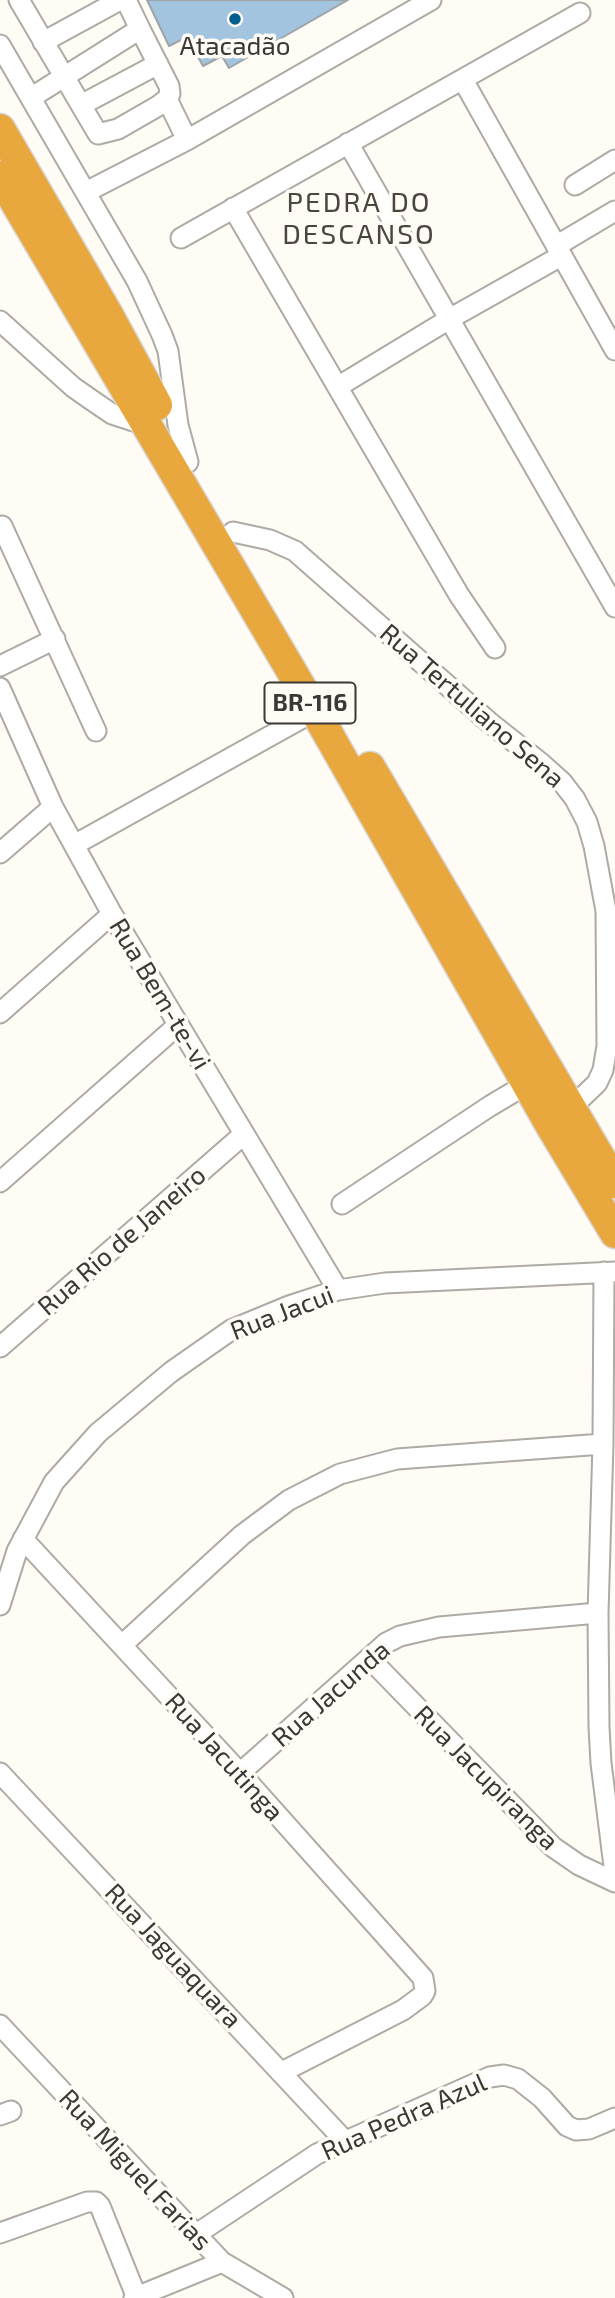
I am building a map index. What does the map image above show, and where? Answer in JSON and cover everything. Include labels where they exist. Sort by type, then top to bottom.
[{"type":"highway","points":[[0,129],[107,313],[188,463],[233,532],[615,1183]]},
{"type":"highway","name":"BR-116","points":[[1,182],[315,711],[615,1233]]},
{"type":"street","points":[[43,42],[120,0]]},
{"type":"street","points":[[26,3],[43,42],[96,132],[104,134],[118,129],[167,99],[170,94],[169,86],[126,0]]},
{"type":"street","points":[[86,192],[187,140],[431,0]]},
{"type":"street","points":[[181,237],[580,13]]},
{"type":"street","points":[[31,95],[140,29]]},
{"type":"street","points":[[0,45],[137,281],[168,351],[178,425],[188,463]]},
{"type":"street","points":[[81,105],[158,64]]},
{"type":"street","points":[[463,80],[615,350]]},
{"type":"street","points":[[167,99],[187,140]]},
{"type":"street","points":[[348,143],[615,607]]},
{"type":"street","points":[[575,185],[615,160]]},
{"type":"street","points":[[233,208],[459,595],[495,649]]},
{"type":"street","points":[[339,386],[559,251],[615,211]]},
{"type":"street","points":[[0,321],[73,387],[112,414],[146,425]]},
{"type":"street","points":[[2,526],[96,731]]},
{"type":"street","name":"Rua Tertuliano Sena","points":[[233,532],[270,540],[295,551],[489,722],[552,773],[575,799],[587,822],[594,846],[606,911],[607,1046],[603,1070],[597,1083],[570,1109]]},
{"type":"street","points":[[0,666],[55,639]]},
{"type":"street","name":"Rua Bem-te-vi","points":[[0,688],[53,807],[74,845],[178,1026],[338,1290]]},
{"type":"street","points":[[74,845],[315,711]]},
{"type":"street","points":[[0,853],[53,807]]},
{"type":"street","points":[[0,1013],[113,914]]},
{"type":"street","points":[[0,1182],[178,1026]]},
{"type":"street","points":[[342,1205],[527,1084]]},
{"type":"street","name":"Rua Rio de Janeiro","points":[[0,1348],[243,1135]]},
{"type":"street","points":[[610,1272],[609,1411],[603,1444],[598,1613],[615,1874]]},
{"type":"street","name":"Rua Jacui","points":[[0,1605],[13,1544],[54,1482],[77,1454],[171,1372],[231,1330],[289,1306],[338,1290],[398,1282],[610,1272]]},
{"type":"street","points":[[122,1645],[242,1535],[289,1500],[340,1474],[397,1460],[603,1444]]},
{"type":"street","name":"Rua Jacutinga","points":[[13,1544],[122,1645],[423,1978],[425,1991],[422,1996],[403,2010],[282,2072]]},
{"type":"street","name":"Rua Jacunda","points":[[240,1773],[386,1643],[400,1636],[426,1630],[598,1613]]},
{"type":"street","name":"Rua Jacupiranga","points":[[369,1658],[553,1847],[579,1865],[615,1882]]},
{"type":"street","name":"Rua Jaguaquara","points":[[0,1773],[344,2140]]},
{"type":"street","name":"Rua Miguel Farias","points":[[0,2025],[222,2263],[283,2298]]},
{"type":"street","name":"Rua Pedra Azul","points":[[195,2235],[294,2168],[344,2140],[490,2077],[504,2076],[529,2086],[559,2118],[576,2130],[589,2129],[615,2118]]},
{"type":"street","points":[[0,2234],[92,2201],[100,2206],[136,2298],[222,2263]]},
{"type":"building","name":"Atacadão","points":[[147,0],[348,0],[229,68],[222,56],[203,66],[187,37],[169,46]]},
{"type":"place","name":"Atacadão","points":[[235,19]]},
{"type":"district","name":"PEDRA DO DESCANSO","points":[[359,219]]}]
